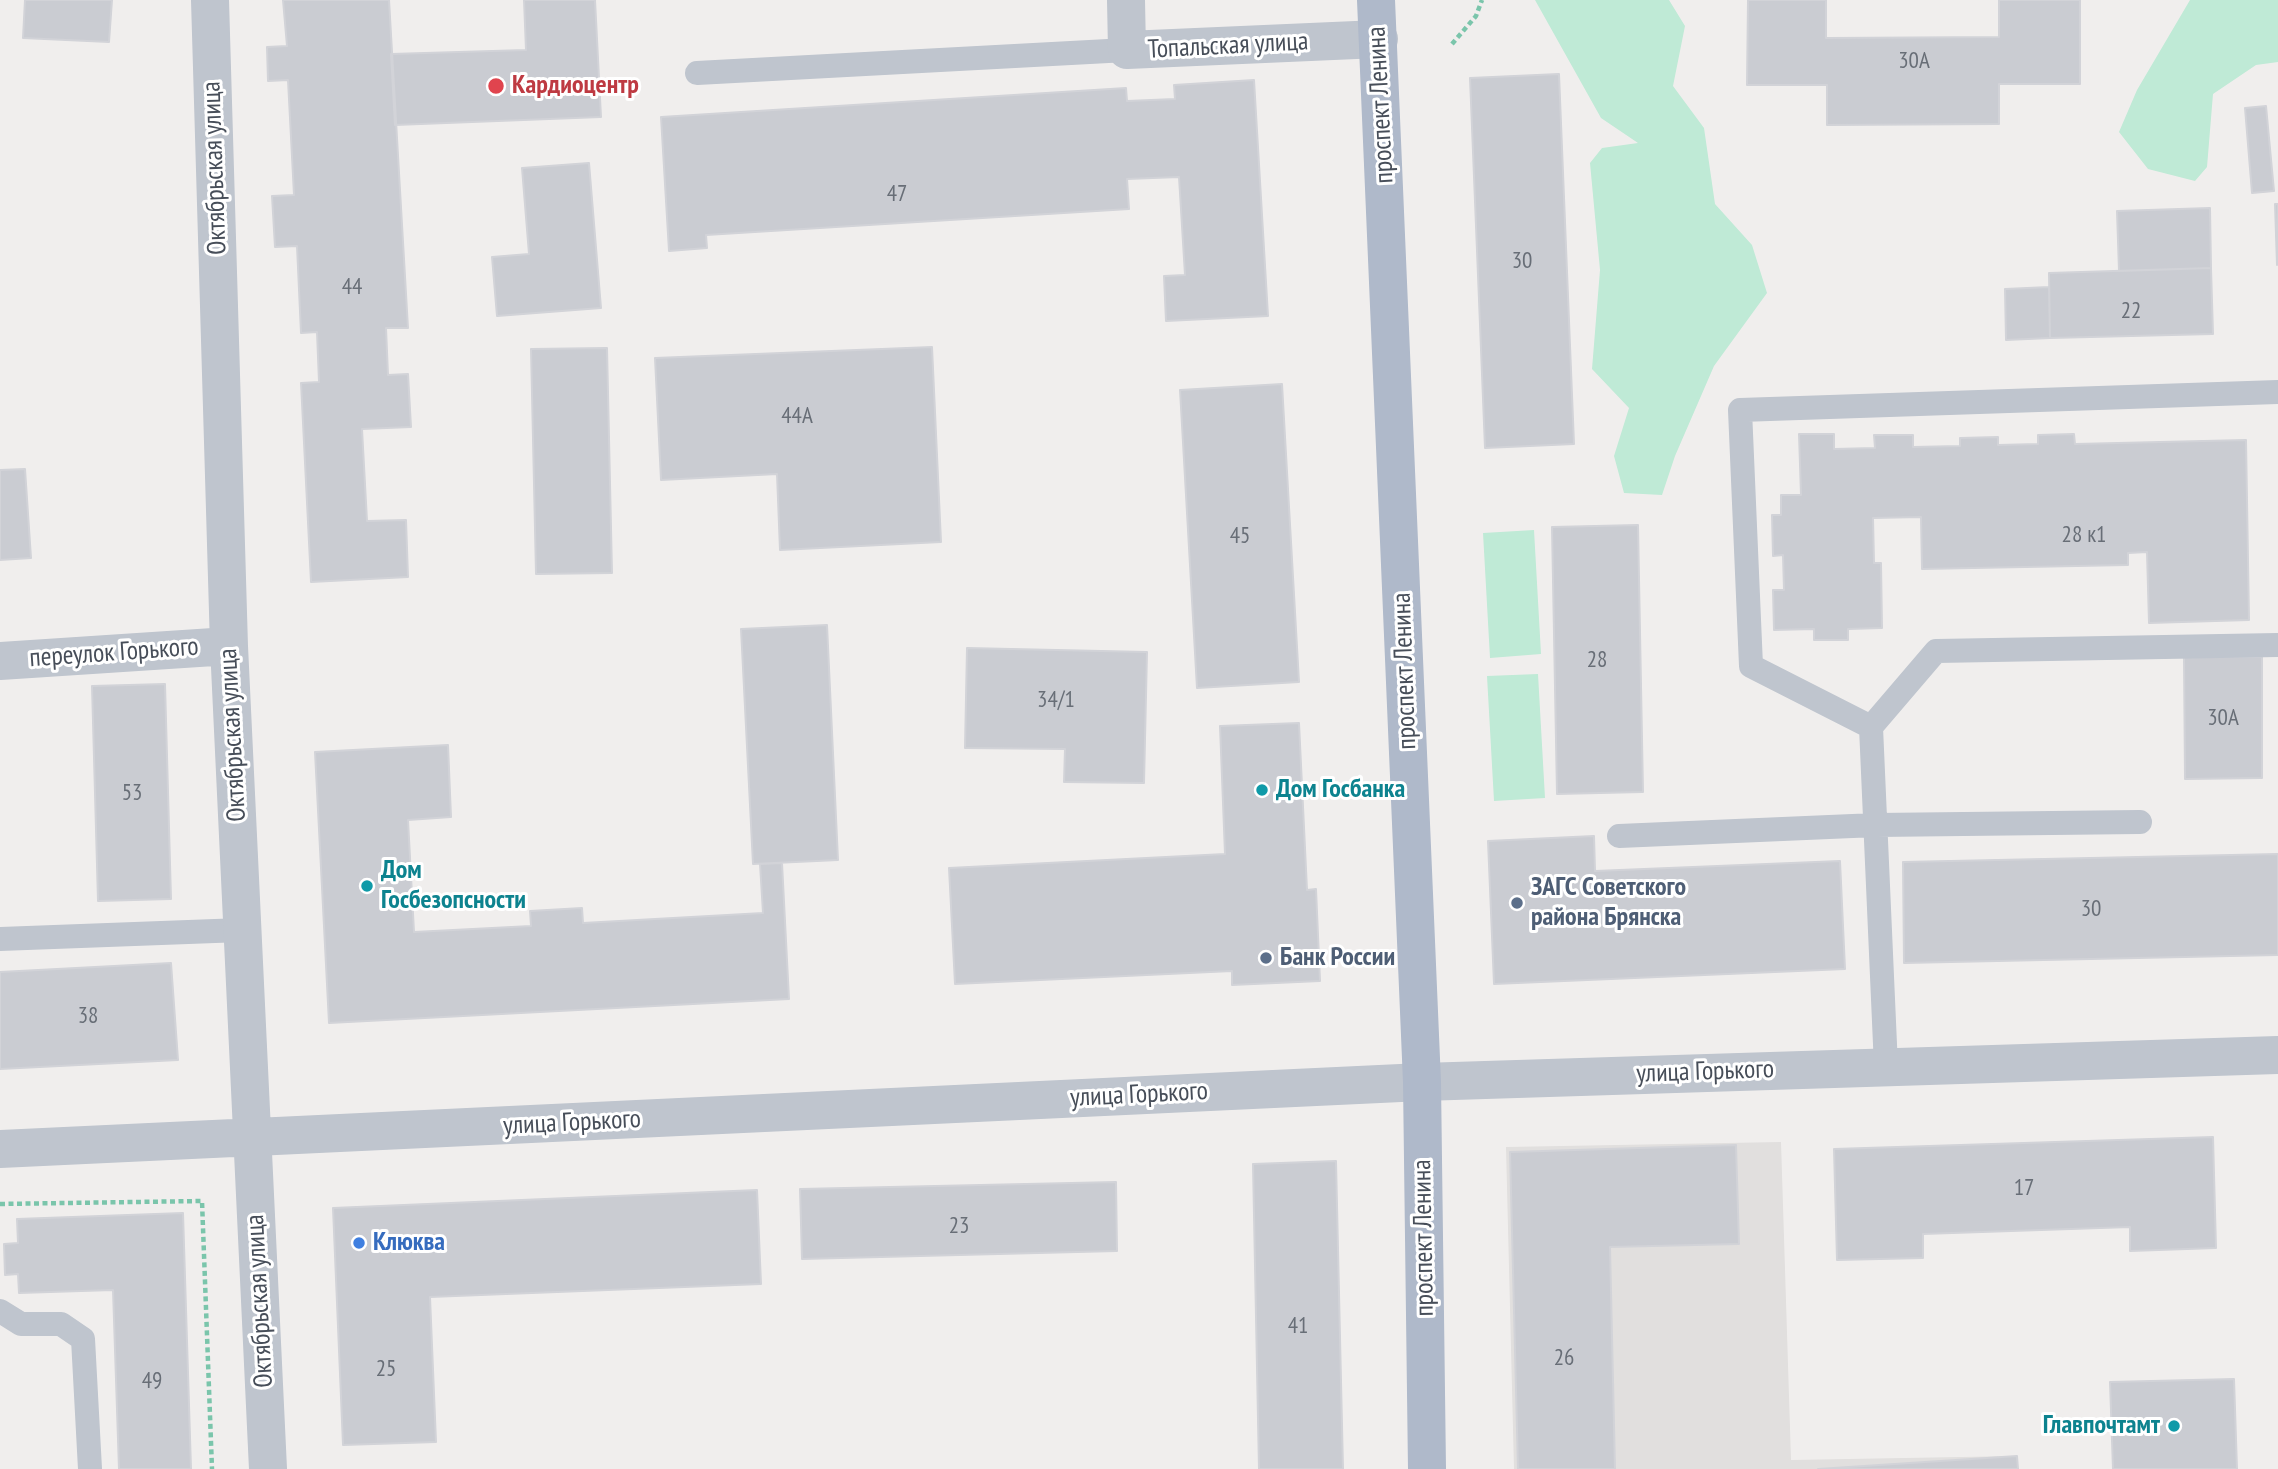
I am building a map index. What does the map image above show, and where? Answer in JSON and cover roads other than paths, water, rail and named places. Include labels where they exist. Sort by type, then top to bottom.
[{"type":"main road","name":"проспект Ленина","points":[[1376,0],[1422,1082],[1427,1469]]},
{"type":"street","name":"Октябрьская улица","points":[[210,0],[229,646],[268,1469]]},
{"type":"street","name":"Топальская улица","points":[[1126,0],[1127,50],[1379,39]]},
{"type":"street","name":"переулок Горького","points":[[0,661],[229,646]]},
{"type":"street","name":"улица Горького","points":[[0,1149],[1422,1082],[2278,1055]]},
{"type":"lane","points":[[697,73],[1127,50]]},
{"type":"lane","points":[[1871,727],[1751,666],[1740,410],[2278,392]]},
{"type":"lane","points":[[1886,1067],[1871,727],[1936,651],[2278,645]]},
{"type":"lane","points":[[1619,836],[1876,825],[2140,822]]},
{"type":"lane","points":[[0,939],[242,930]]},
{"type":"lane","points":[[0,1311],[21,1324],[61,1324],[83,1339],[90,1469]]},
{"type":"place","name":"Кардиоцентр","points":[[496,86]]},
{"type":"place","name":"Дом Госбанка","points":[[1262,790]]},
{"type":"place","name":"Дом Госбезопсности","points":[[367,886]]},
{"type":"place","name":"ЗАГС Советского района Брянска","points":[[1517,903]]},
{"type":"place","name":"Банк России","points":[[1266,958]]},
{"type":"place","name":"Клюква","points":[[359,1243]]},
{"type":"place","name":"Главпочтамт","points":[[2174,1426]]}]
